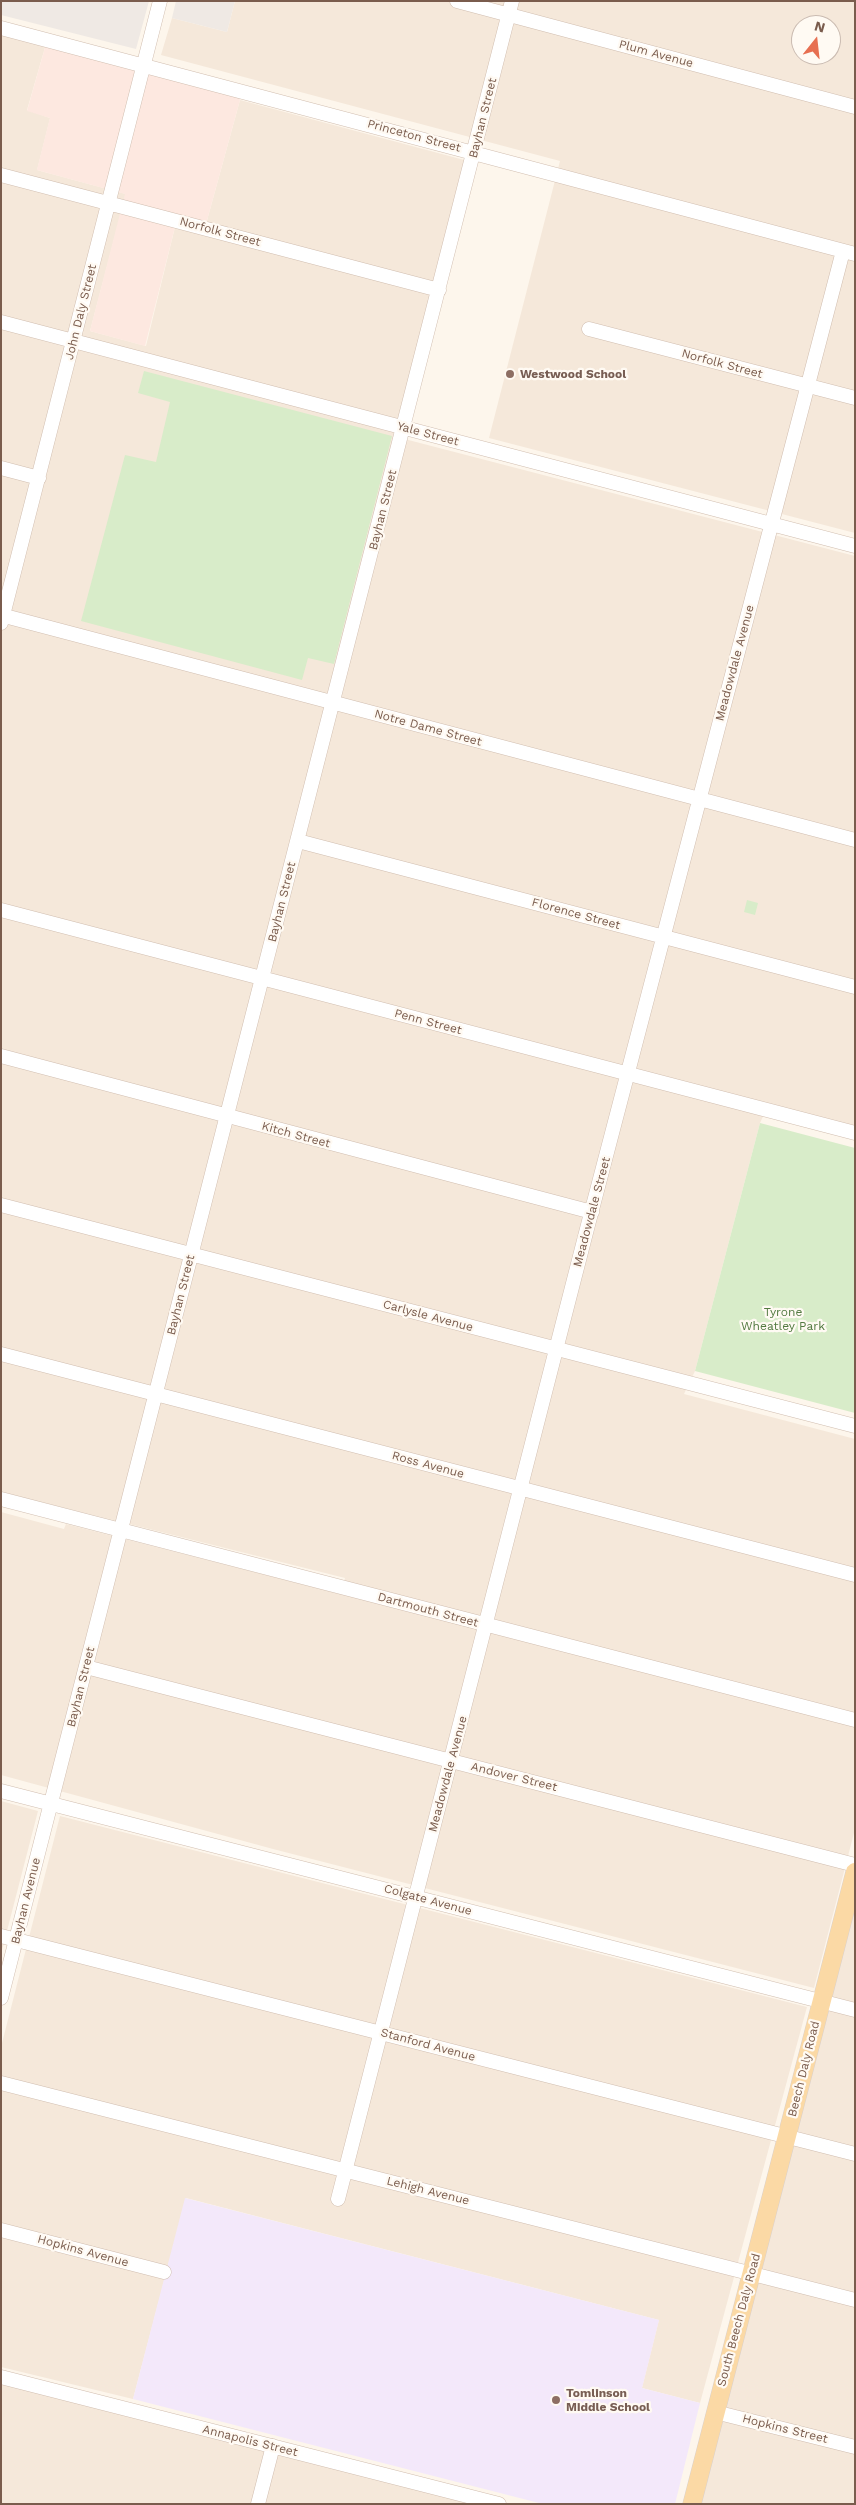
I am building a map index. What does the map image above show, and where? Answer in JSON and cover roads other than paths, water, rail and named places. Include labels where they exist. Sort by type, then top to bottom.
[{"type":"main road","points":[[821,2002],[855,1872]]},
{"type":"main road","name":"Beech Daly Road","points":[[786,2137],[821,2002]]},
{"type":"main road","name":"South Beech Daly Road","points":[[692,2504],[786,2137]]},
{"type":"street","name":"John Daly Street","points":[[2,618],[160,1]]},
{"type":"street","name":"Plum Avenue","points":[[457,1],[510,8],[855,107]]},
{"type":"street","name":"Bayhan Street","points":[[51,1803],[510,8]]},
{"type":"street","name":"Princeton Street","points":[[1,28],[849,252]]},
{"type":"street","name":"Norfolk Street","points":[[1,175],[439,290]]},
{"type":"street","name":"Meadowdale Avenue","points":[[628,1074],[807,386],[849,252]]},
{"type":"street","name":"Yale Street","points":[[1,322],[855,546]]},
{"type":"street","name":"Norfolk Street","points":[[589,329],[855,398]]},
{"type":"street","points":[[1,468],[39,478]]},
{"type":"street","name":"Notre Dame Street","points":[[2,618],[855,840]]},
{"type":"street","name":"Florence Street","points":[[298,841],[855,987]]},
{"type":"street","name":"Penn Street","points":[[1,910],[855,1133]]},
{"type":"street","name":"Kitch Street","points":[[1,1056],[592,1212]]},
{"type":"street","name":"Meadowdale Street","points":[[556,1349],[628,1074]]},
{"type":"street","name":"Carlysle Avenue","points":[[1,1205],[855,1426]]},
{"type":"street","name":"Meadowdale Avenue","points":[[338,2199],[487,1626],[556,1349]]},
{"type":"street","name":"Ross Avenue","points":[[1,1354],[855,1576]]},
{"type":"street","name":"Dartmouth Street","points":[[1,1499],[855,1720]]},
{"type":"street","name":"Andover Street","points":[[86,1667],[855,1865]]},
{"type":"street","name":"Colgate Avenue","points":[[1,1791],[855,2010]]},
{"type":"street","name":"Bayhan Avenue","points":[[1,1998],[51,1803]]},
{"type":"street","name":"Stanford Avenue","points":[[1,1936],[855,2154]]},
{"type":"street","name":"Lehigh Avenue","points":[[1,2083],[855,2300]]},
{"type":"street","name":"Hopkins Avenue","points":[[1,2230],[164,2272]]},
{"type":"street","name":"Annapolis Street","points":[[1,2378],[499,2504]]},
{"type":"street","name":"Hopkins Street","points":[[715,2412],[855,2447]]},
{"type":"street","points":[[258,2504],[273,2446]]},
{"type":"place","name":"Westwood School","points":[[510,374]]},
{"type":"place","name":"Tomlinson Middle School","points":[[556,2400]]},
{"type":"park label","name":"Tyrone Wheatley Park","points":[[783,1319]]}]
